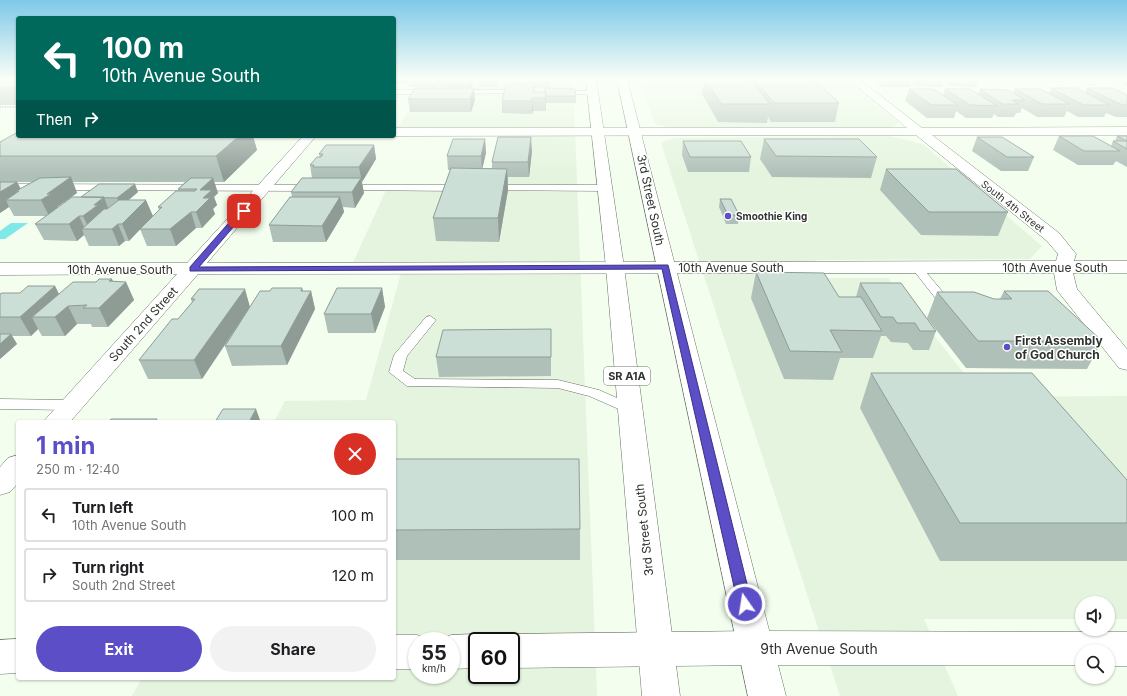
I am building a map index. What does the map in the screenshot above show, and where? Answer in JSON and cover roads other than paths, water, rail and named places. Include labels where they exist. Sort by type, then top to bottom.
[{"type":"street","name":"3rd Street South","points":[[595,111],[615,267],[661,696]]},
{"type":"street","name":"3rd Street South","points":[[631,111],[768,696]]},
{"type":"street","name":"South 4th Street","points":[[894,111],[1053,237],[1067,254],[1063,268],[1067,290],[1127,363]]},
{"type":"street","points":[[396,132],[918,130],[1127,131]]},
{"type":"street","name":"South 2nd Street","points":[[58,420],[308,138]]},
{"type":"street","name":"10th Avenue South","points":[[0,269],[1127,267]]},
{"type":"street","points":[[0,485],[16,467]]},
{"type":"street","name":"9th Avenue South","points":[[520,651],[756,648],[1127,649]]},
{"type":"street","points":[[396,652],[408,652]]},
{"type":"street","points":[[0,656],[16,656]]},
{"type":"lane","points":[[0,187],[319,188]]},
{"type":"lane","points":[[335,188],[604,188]]},
{"type":"lane","points":[[916,267],[952,310]]},
{"type":"lane","points":[[430,320],[401,355],[396,372],[412,383],[558,384],[594,393],[630,410]]},
{"type":"lane","points":[[0,404],[72,405]]},
{"type":"water","points":[[11,223],[28,223],[5,239],[0,239],[0,231]]},
{"type":"place","name":"Smoothie King","points":[[728,216]]},
{"type":"place","name":"First Assembly of God Church","points":[[1007,347]]}]
